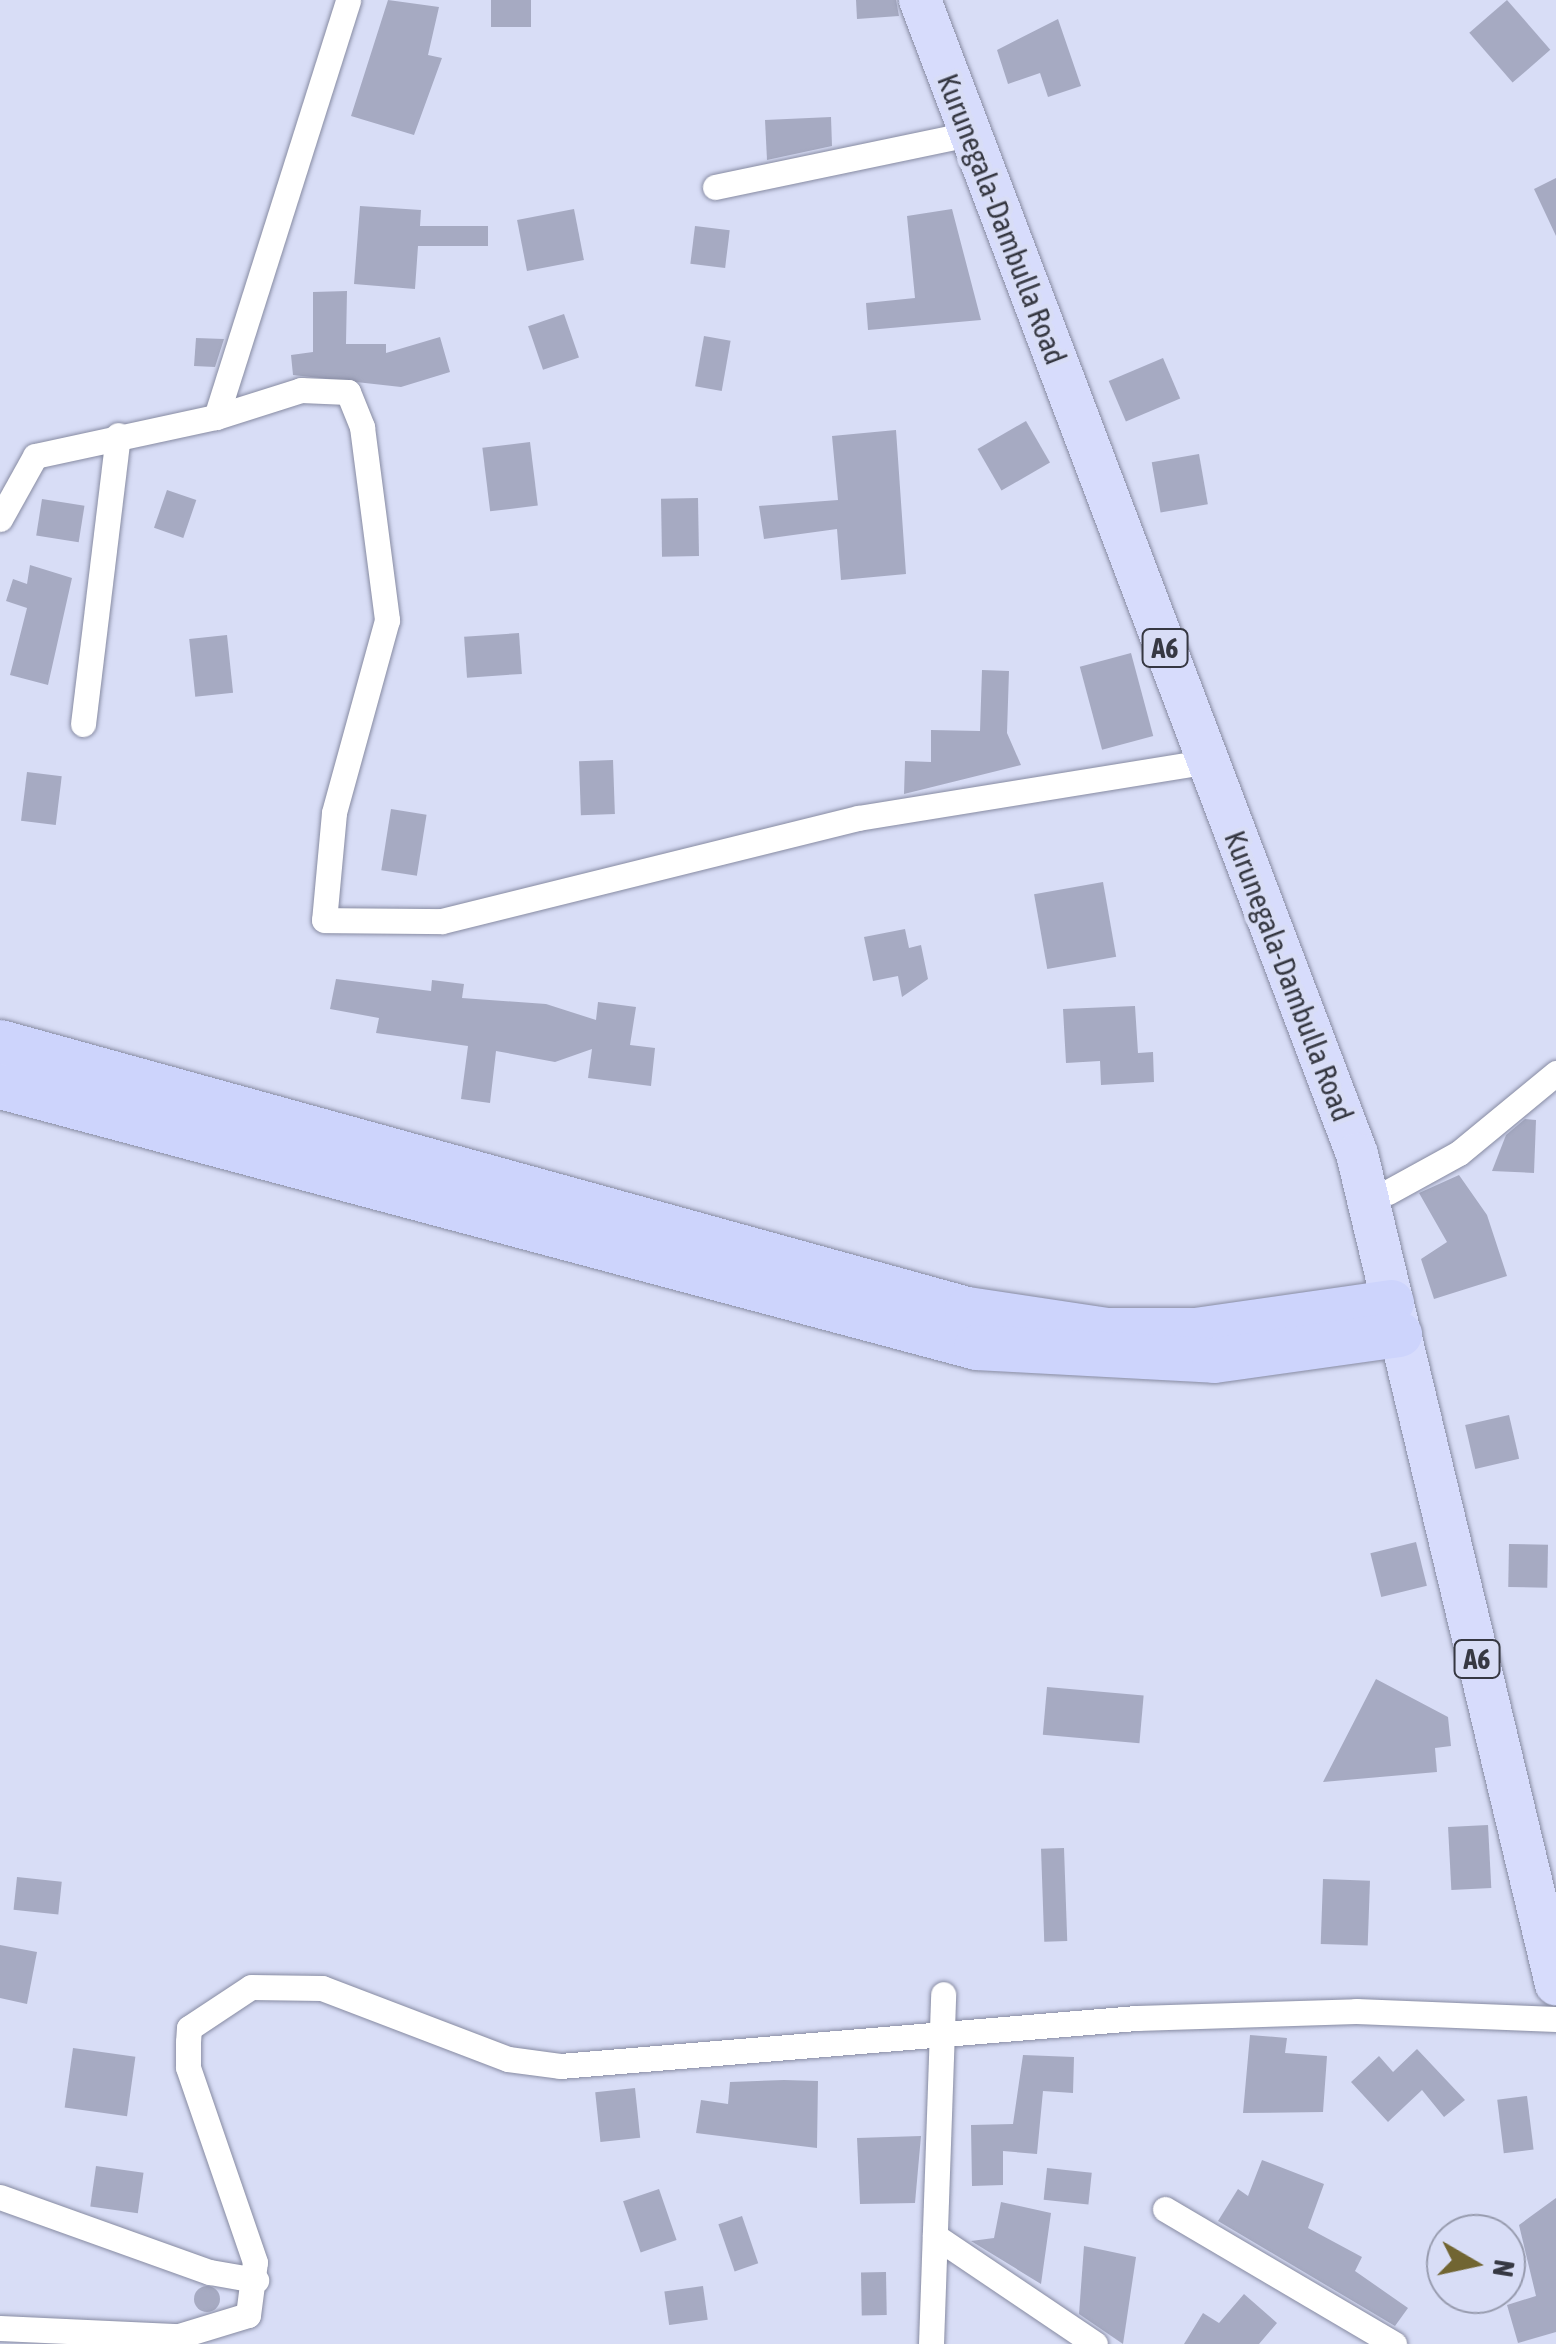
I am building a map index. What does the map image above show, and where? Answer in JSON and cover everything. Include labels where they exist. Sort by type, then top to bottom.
[{"type":"highway","name":"Kurunegala-Dambulla Road","points":[[920,0],[1357,1154],[1556,1984]]},
{"type":"highway","points":[[0,1042],[967,1309],[1108,1330],[1194,1330],[1395,1318]]},
{"type":"highway","points":[[0,1086],[976,1347],[1214,1360],[1395,1318]]},
{"type":"street","points":[[216,417],[348,0]]},
{"type":"street","points":[[715,187],[969,134]]},
{"type":"street","points":[[0,519],[35,456],[118,435],[216,417],[301,390],[348,392],[362,427],[387,620],[334,813],[324,920],[442,921],[858,818],[1208,761]]},
{"type":"street","points":[[83,724],[118,435]]},
{"type":"street","points":[[1388,1192],[1459,1153],[1556,1073]]},
{"type":"street","points":[[0,2328],[195,2334],[248,2315],[255,2280],[234,2186],[188,2067],[188,2028],[234,1993],[279,1983],[322,1988],[508,2059],[560,2066],[942,2032],[1356,2010],[1556,2020]]},
{"type":"street","points":[[931,2344],[943,1994]]},
{"type":"street","points":[[0,2196],[255,2280]]},
{"type":"street","points":[[1164,2209],[1394,2344]]},
{"type":"street","points":[[935,2236],[1096,2344]]},
{"type":"building","points":[[388,0],[439,7],[428,55],[442,58],[414,135],[351,116]]},
{"type":"building","points":[[491,0],[531,0],[531,27],[491,27]]},
{"type":"building","points":[[856,0],[896,0],[899,16],[857,19]]},
{"type":"building","points":[[1507,0],[1550,50],[1513,83],[1469,33]]},
{"type":"building","points":[[1058,19],[1081,86],[1048,97],[1040,73],[1008,84],[997,50]]},
{"type":"building","points":[[831,117],[832,146],[767,160],[765,120]]},
{"type":"building","points":[[1556,178],[1556,236],[1534,189]]},
{"type":"building","points":[[360,206],[421,210],[420,226],[488,226],[488,246],[418,246],[415,289],[354,284]]},
{"type":"building","points":[[574,209],[584,260],[527,271],[517,220]]},
{"type":"building","points":[[952,209],[981,320],[868,330],[866,303],[915,298],[907,216]]},
{"type":"building","points":[[695,226],[730,230],[725,268],[690,264]]},
{"type":"building","points":[[347,291],[346,344],[386,344],[386,353],[440,337],[450,372],[401,387],[293,375],[291,355],[313,352],[313,292]]},
{"type":"building","points":[[564,314],[579,357],[543,370],[528,326]]},
{"type":"building","points":[[704,336],[731,341],[722,391],[695,386]]},
{"type":"building","points":[[196,338],[224,339],[215,367],[194,366]]},
{"type":"building","points":[[1163,358],[1180,399],[1126,422],[1109,381]]},
{"type":"building","points":[[1026,421],[1050,463],[1002,491],[978,449]]},
{"type":"building","points":[[896,430],[906,574],[841,580],[837,529],[764,539],[759,506],[838,500],[832,436]]},
{"type":"building","points":[[530,442],[538,506],[490,511],[482,448]]},
{"type":"building","points":[[1199,454],[1208,504],[1161,513],[1152,462]]},
{"type":"building","points":[[167,490],[196,500],[183,538],[154,528]]},
{"type":"building","points":[[698,498],[699,556],[662,557],[661,499]]},
{"type":"building","points":[[42,499],[84,506],[79,542],[36,536]]},
{"type":"building","points":[[30,565],[72,578],[48,685],[10,675],[27,608],[6,601],[13,579],[27,584]]},
{"type":"building","points":[[519,633],[522,674],[467,678],[464,637]]},
{"type":"building","points":[[227,635],[233,693],[195,697],[189,639]]},
{"type":"building","points":[[1131,653],[1153,736],[1102,750],[1080,667]]},
{"type":"building","points":[[982,670],[1009,671],[1007,733],[1021,765],[904,794],[905,761],[931,762],[931,730],[980,731]]},
{"type":"building","points":[[613,760],[615,814],[581,815],[579,761]]},
{"type":"building","points":[[27,772],[62,776],[56,825],[21,821]]},
{"type":"building","points":[[391,809],[427,815],[417,876],[381,870]]},
{"type":"building","points":[[1103,882],[1116,957],[1047,969],[1034,894]]},
{"type":"building","points":[[905,929],[909,948],[921,945],[928,979],[902,997],[898,976],[873,981],[864,937]]},
{"type":"building","points":[[336,979],[431,991],[432,980],[464,984],[462,998],[546,1004],[596,1020],[598,1002],[636,1007],[630,1045],[655,1048],[651,1086],[588,1078],[592,1049],[555,1062],[496,1051],[490,1103],[461,1099],[468,1046],[376,1033],[379,1018],[330,1009]]},
{"type":"building","points":[[1135,1006],[1138,1053],[1153,1052],[1154,1082],[1101,1085],[1100,1061],[1066,1063],[1063,1009]]},
{"type":"building","points":[[1525,1119],[1536,1120],[1534,1173],[1492,1171],[1506,1135]]},
{"type":"building","points":[[1459,1175],[1487,1215],[1507,1276],[1434,1299],[1421,1259],[1447,1242],[1419,1193]]},
{"type":"building","points":[[1509,1415],[1519,1459],[1475,1469],[1465,1425]]},
{"type":"building","points":[[1416,1542],[1427,1586],[1381,1597],[1370,1553]]},
{"type":"building","points":[[1509,1544],[1548,1545],[1547,1588],[1508,1587]]},
{"type":"building","points":[[1376,1679],[1448,1717],[1451,1746],[1435,1748],[1437,1772],[1323,1782]]},
{"type":"building","points":[[1047,1687],[1144,1695],[1139,1743],[1043,1735]]},
{"type":"building","points":[[1488,1825],[1491,1888],[1451,1890],[1448,1827]]},
{"type":"building","points":[[1064,1848],[1067,1941],[1044,1942],[1041,1849]]},
{"type":"building","points":[[17,1877],[62,1882],[58,1915],[14,1910]]},
{"type":"building","points":[[1323,1879],[1370,1881],[1368,1946],[1321,1944]]},
{"type":"building","points":[[0,1945],[37,1952],[27,2004],[0,1998]]},
{"type":"building","points":[[1250,2035],[1287,2038],[1285,2053],[1327,2056],[1323,2112],[1243,2113]]},
{"type":"building","points":[[73,2048],[135,2057],[127,2116],[65,2107]]},
{"type":"building","points":[[1417,2049],[1465,2100],[1444,2117],[1422,2090],[1388,2122],[1351,2082],[1379,2056],[1393,2072]]},
{"type":"building","points":[[1023,2055],[1074,2057],[1073,2093],[1043,2091],[1037,2154],[1003,2151],[1003,2185],[972,2186],[971,2125],[1013,2124]]},
{"type":"building","points":[[818,2081],[817,2148],[696,2133],[701,2100],[728,2104],[730,2082]]},
{"type":"building","points":[[635,2088],[640,2138],[600,2142],[595,2092]]},
{"type":"building","points":[[1527,2096],[1534,2150],[1504,2153],[1497,2100]]},
{"type":"building","points":[[921,2136],[915,2203],[860,2204],[857,2138]]},
{"type":"building","points":[[1262,2160],[1324,2184],[1308,2228],[1362,2257],[1355,2271],[1408,2308],[1395,2326],[1218,2221],[1238,2189],[1248,2196]]},
{"type":"building","points":[[96,2166],[144,2173],[138,2213],[90,2207]]},
{"type":"building","points":[[1047,2168],[1092,2173],[1088,2205],[1044,2200]]},
{"type":"building","points":[[659,2189],[677,2240],[641,2252],[623,2201]]},
{"type":"building","points":[[1556,2198],[1556,2332],[1518,2343],[1510,2314],[1526,2314],[1526,2299],[1536,2296],[1526,2254],[1526,2220]]},
{"type":"building","points":[[1001,2202],[1051,2213],[1041,2284],[971,2241],[994,2238]]},
{"type":"building","points":[[742,2216],[758,2263],[735,2271],[718,2224]]},
{"type":"building","points":[[1084,2246],[1136,2257],[1123,2344],[1079,2314]]},
{"type":"building","points":[[861,2272],[886,2272],[887,2315],[862,2315]]},
{"type":"building","points":[[207,2286],[216,2290],[220,2299],[216,2308],[207,2312],[198,2308],[194,2299],[198,2290]]},
{"type":"building","points":[[703,2286],[708,2320],[669,2325],[664,2291]]},
{"type":"building","points":[[1244,2294],[1277,2323],[1259,2344],[1184,2344],[1203,2313],[1219,2323]]}]
